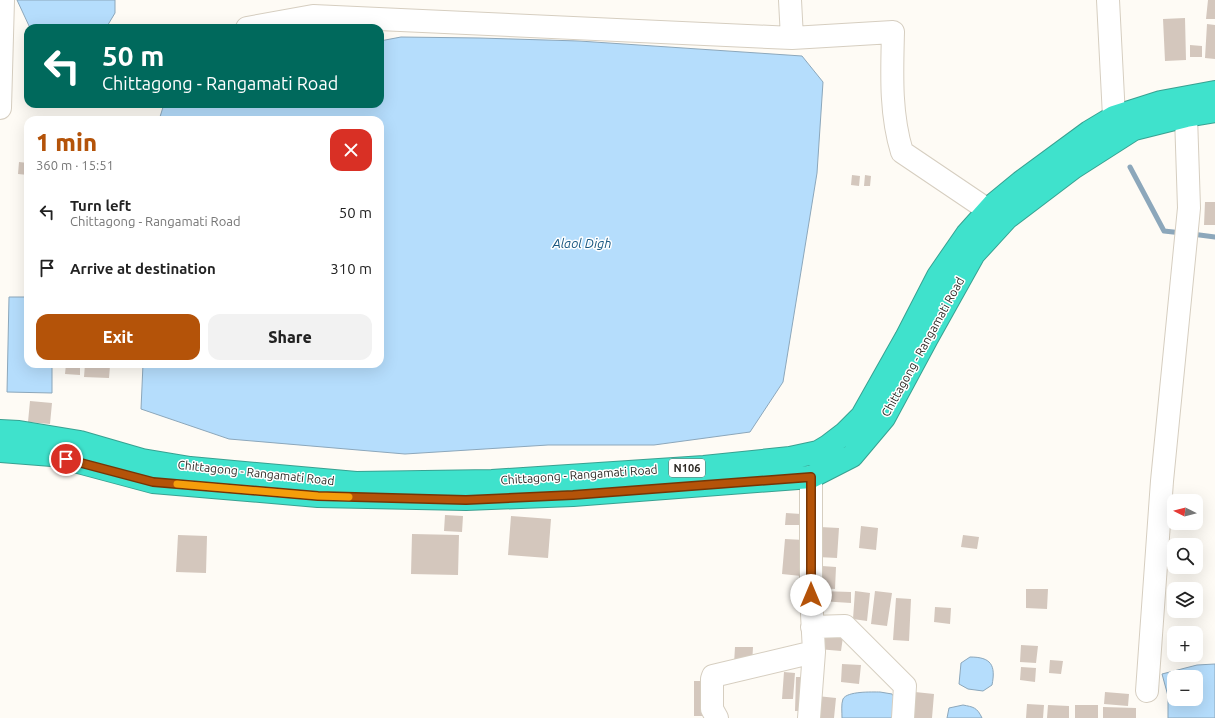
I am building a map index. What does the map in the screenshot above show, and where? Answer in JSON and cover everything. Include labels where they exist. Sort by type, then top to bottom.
[{"type":"highway","name":"Chittagong - Rangamati Road","points":[[0,431],[19,432],[80,442],[142,460],[190,468],[356,483],[500,481],[704,467],[790,458],[818,452],[845,433],[862,416],[903,344],[938,276],[958,246],[988,210],[1021,182],[1089,132],[1114,117],[1161,102],[1215,92]]},
{"type":"highway","name":"Chittagong - Rangamati Road","points":[[0,451],[52,455],[153,482],[318,496],[466,500],[573,495],[811,477],[852,456],[884,418],[974,254],[1008,218],[1073,168],[1134,129],[1186,116],[1215,111]]},
{"type":"street","points":[[0,108],[3,0]]},
{"type":"street","points":[[790,0],[792,38]]},
{"type":"street","points":[[1108,0],[1114,117]]},
{"type":"street","points":[[260,24],[313,8],[792,38],[893,32],[892,83],[898,138],[902,152],[988,210]]},
{"type":"street","points":[[1146,691],[1162,481],[1189,208],[1186,116]]},
{"type":"street","points":[[809,718],[814,652],[811,595],[811,477]]},
{"type":"street","points":[[812,627],[845,626],[905,686],[903,718]]},
{"type":"street","points":[[716,718],[712,709],[713,676],[814,652]]},
{"type":"water","points":[[17,0],[115,0],[115,13],[108,24],[28,24]]},
{"type":"water","name":"Alaol Digh","points":[[401,37],[579,41],[802,56],[823,82],[817,173],[783,382],[750,432],[654,445],[548,445],[405,454],[229,439],[141,409],[143,368],[384,368],[384,116],[160,116],[163,108],[384,108],[384,40]]},
{"type":"water","points":[[9,297],[24,297],[24,368],[52,368],[52,393],[7,392]]},
{"type":"water","points":[[970,657],[983,659],[992,667],[992,685],[983,691],[968,689],[959,684],[961,663]]},
{"type":"water","points":[[1215,664],[1215,718],[1168,718],[1168,706],[1203,706],[1203,670],[1178,670],[1197,665]]},
{"type":"water","points":[[1167,673],[1167,692],[1162,674]]},
{"type":"water","points":[[860,692],[880,692],[892,694],[896,700],[895,718],[842,718],[842,703],[845,696]]},
{"type":"water","points":[[963,705],[974,708],[982,718],[947,718],[949,708]]},
{"type":"building","points":[[1208,0],[1215,0],[1215,19],[1206,19]]},
{"type":"building","points":[[1185,18],[1186,60],[1165,61],[1163,19]]},
{"type":"building","points":[[1207,24],[1215,25],[1215,59],[1205,58]]},
{"type":"building","points":[[1190,45],[1202,46],[1202,57],[1190,57]]},
{"type":"building","points":[[19,162],[24,163],[24,175],[18,174]]},
{"type":"building","points":[[852,175],[860,176],[859,186],[851,185]]},
{"type":"building","points":[[865,175],[871,176],[870,186],[864,186]]},
{"type":"building","points":[[1205,202],[1215,202],[1215,225],[1204,225]]},
{"type":"building","points":[[66,368],[80,368],[80,375],[65,374]]},
{"type":"building","points":[[85,368],[110,368],[109,378],[84,377]]},
{"type":"building","points":[[30,401],[52,403],[50,424],[28,422]]},
{"type":"building","points":[[786,513],[801,514],[801,525],[785,525]]},
{"type":"building","points":[[445,515],[463,516],[462,532],[444,531]]},
{"type":"building","points":[[511,516],[551,519],[548,558],[508,555]]},
{"type":"building","points":[[861,526],[878,528],[876,550],[859,548]]},
{"type":"building","points":[[820,527],[839,528],[837,558],[818,557]]},
{"type":"building","points":[[412,534],[459,535],[458,575],[411,574]]},
{"type":"building","points":[[178,535],[207,536],[206,573],[176,572]]},
{"type":"building","points":[[963,535],[979,537],[977,549],[961,547]]},
{"type":"building","points":[[785,539],[804,540],[801,576],[782,574]]},
{"type":"building","points":[[822,566],[836,567],[835,589],[820,588]]},
{"type":"building","points":[[1026,589],[1048,589],[1047,609],[1026,608]]},
{"type":"building","points":[[821,591],[851,592],[851,603],[820,601]]},
{"type":"building","points":[[855,591],[870,593],[867,621],[853,619]]},
{"type":"building","points":[[875,591],[892,593],[887,626],[871,624]]},
{"type":"building","points":[[896,598],[911,599],[909,641],[893,640]]},
{"type":"building","points":[[935,607],[951,608],[950,624],[934,622]]},
{"type":"building","points":[[820,635],[843,637],[841,651],[818,649]]},
{"type":"building","points":[[1021,645],[1038,646],[1036,663],[1020,662]]},
{"type":"building","points":[[735,647],[753,647],[752,665],[734,664]]},
{"type":"building","points":[[1050,660],[1063,661],[1061,674],[1049,673]]},
{"type":"building","points":[[842,664],[861,665],[859,684],[841,682]]},
{"type":"building","points":[[1021,667],[1036,668],[1035,682],[1020,680]]},
{"type":"building","points":[[784,672],[795,673],[793,699],[782,699]]},
{"type":"building","points":[[796,677],[807,677],[806,711],[795,711]]},
{"type":"building","points":[[694,681],[706,681],[705,716],[694,716]]},
{"type":"building","points":[[915,692],[934,694],[932,718],[911,718]]},
{"type":"building","points":[[1105,692],[1129,694],[1128,706],[1104,704]]},
{"type":"building","points":[[817,696],[836,698],[834,718],[819,718]]},
{"type":"building","points":[[1027,704],[1044,705],[1043,718],[1026,718]]},
{"type":"building","points":[[1048,705],[1069,706],[1069,718],[1047,718]]},
{"type":"building","points":[[1075,705],[1098,705],[1098,718],[1075,718]]},
{"type":"building","points":[[1103,707],[1136,708],[1136,718],[1103,718]]},
{"type":"waterway","points":[[1130,167],[1164,231],[1182,233]]},
{"type":"waterway","points":[[1192,234],[1215,237]]},
{"type":"slow traffic","points":[[177,484],[318,496],[349,497]]},
{"type":"route","points":[[66,459],[153,482],[318,496],[466,500],[573,495],[811,477],[811,595]]}]
